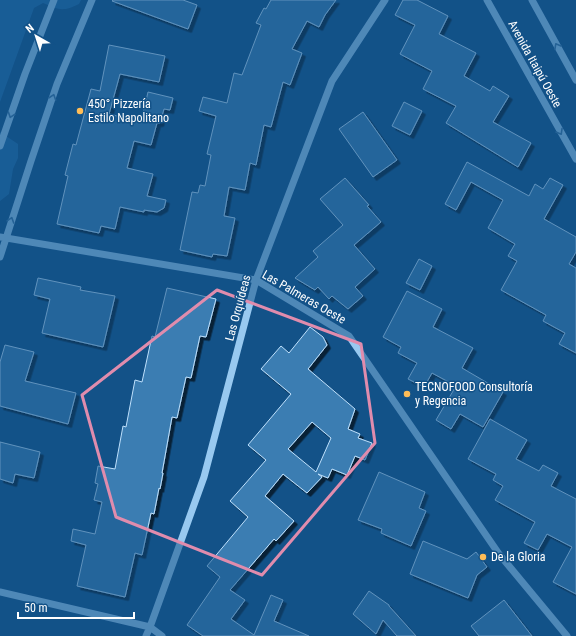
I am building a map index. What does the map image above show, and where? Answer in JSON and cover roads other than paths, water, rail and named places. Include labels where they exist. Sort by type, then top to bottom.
[{"type":"street","points":[[0,146],[24,74],[54,0]]},
{"type":"street","points":[[0,257],[3,237],[57,84],[92,0]]},
{"type":"street","name":"Las Orquídeas","points":[[146,636],[204,477],[256,280],[332,81],[385,0]]},
{"type":"street","name":"Avenida Itaipú Oeste","points":[[487,0],[576,159]]},
{"type":"street","points":[[532,0],[576,80]]},
{"type":"street","name":"Las Palmeras Oeste","points":[[3,237],[256,280],[349,336],[499,554],[567,636]]},
{"type":"street","points":[[0,592],[150,627],[162,636]]},
{"type":"place","name":"450° Pizzería Estilo Napolitano","points":[[80,111]]},
{"type":"place","name":"TECNOFOOD Consultoría y Regencia","points":[[407,394]]},
{"type":"place","name":"De la Gloria","points":[[483,557]]}]
